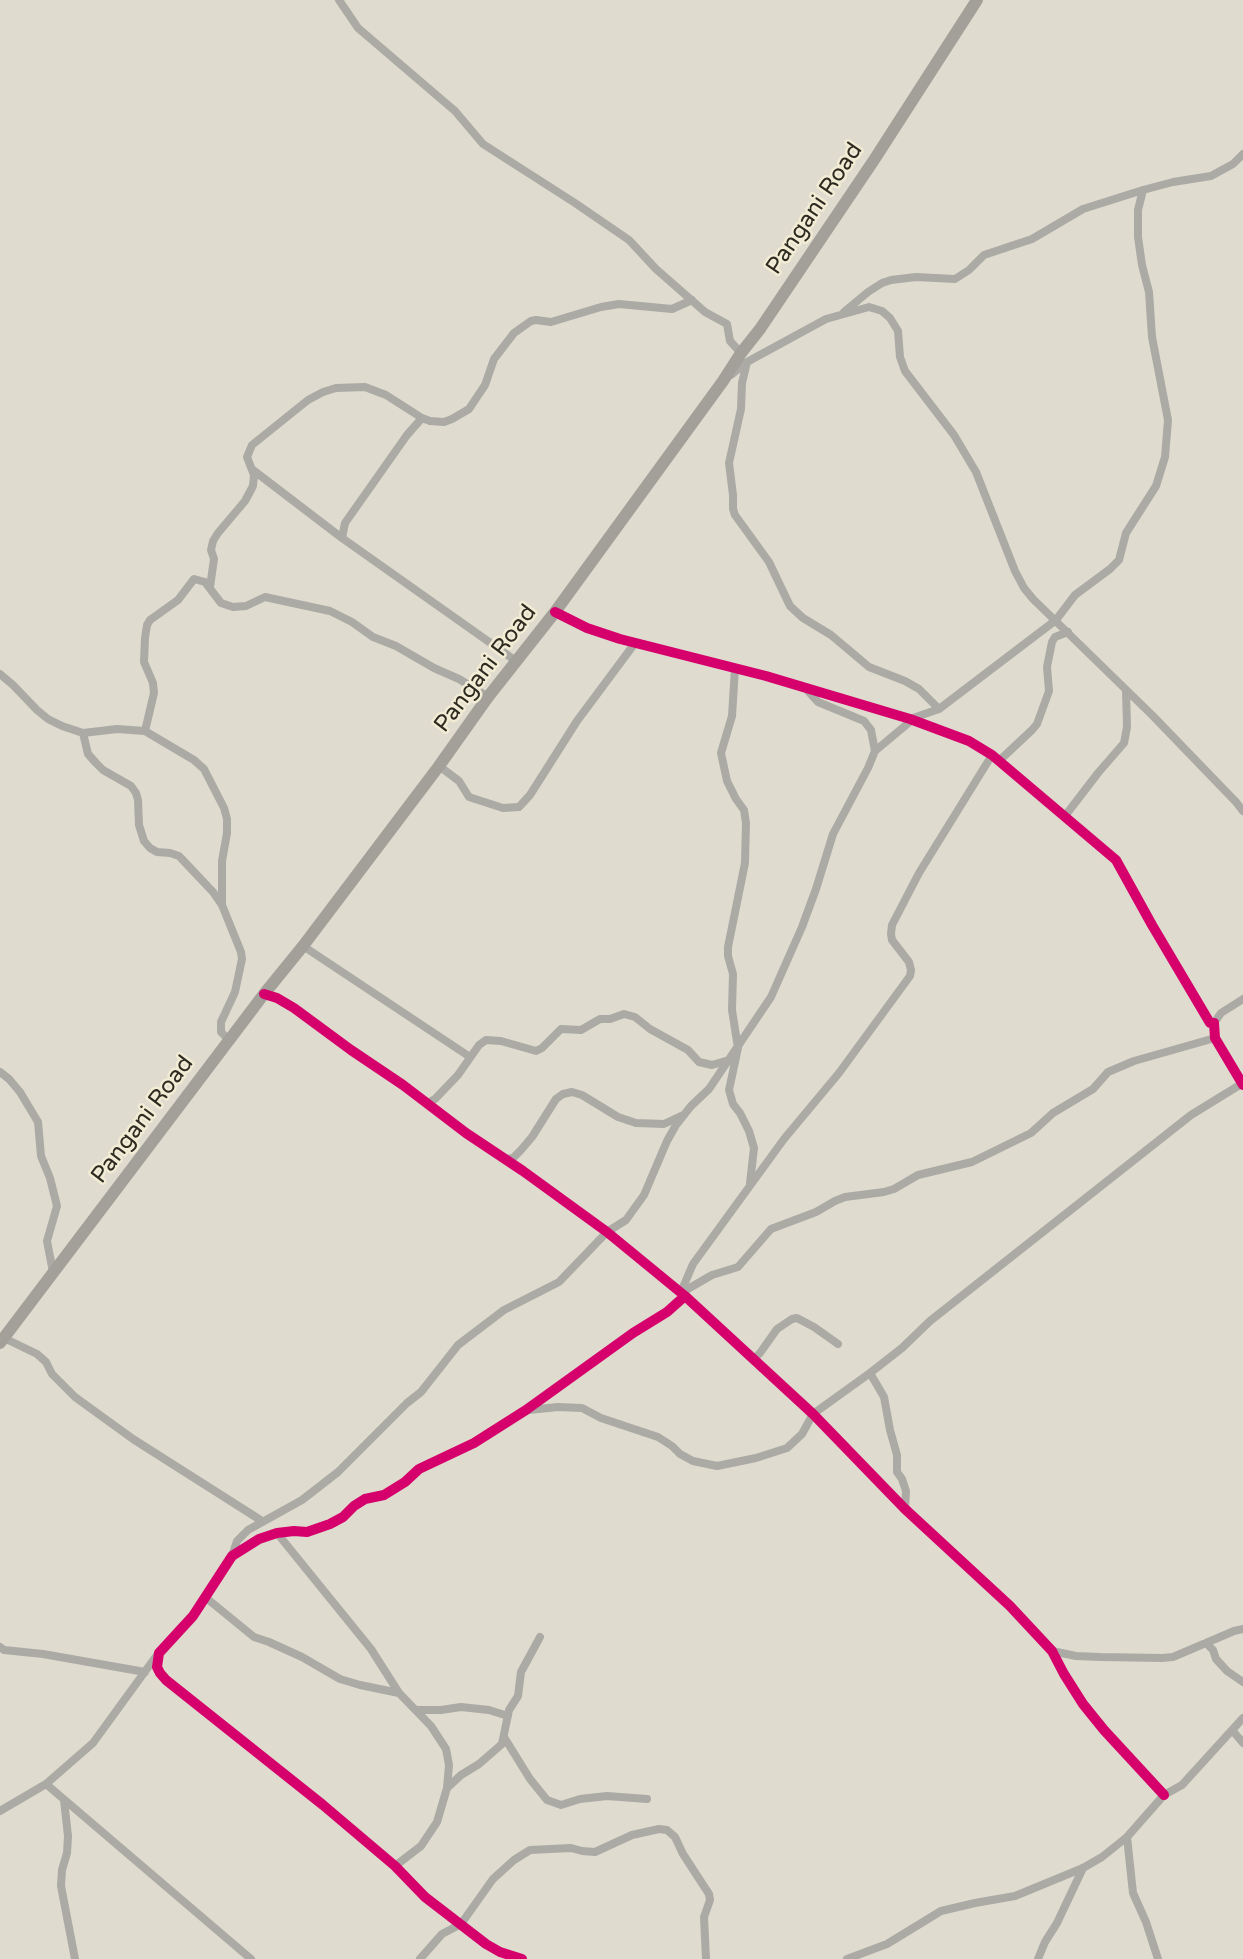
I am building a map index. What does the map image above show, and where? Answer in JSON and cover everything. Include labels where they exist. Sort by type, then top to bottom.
[{"type":"main road","name":"Pangani Road","points":[[2,1340],[555,612],[723,381],[744,358],[978,0]]},
{"type":"street","points":[[339,0],[358,28],[455,111],[483,144],[629,240],[656,269],[705,312],[727,324],[731,343],[744,358],[741,409],[729,463],[735,515],[769,562],[790,606],[803,618],[831,635],[869,667],[919,689],[939,709]]},
{"type":"street","points":[[842,314],[882,283],[916,277],[955,279],[984,255],[1032,239],[1083,209],[1174,182],[1212,176],[1233,164],[1243,154]]},
{"type":"street","points":[[0,1811],[46,1784],[93,1743],[159,1653],[193,1616],[232,1556],[237,1541],[248,1530],[302,1500],[338,1472],[421,1392],[458,1345],[504,1310],[559,1282],[607,1232],[626,1220],[636,1208],[667,1141],[683,1115],[709,1089],[765,1008],[816,889],[833,834],[875,751],[911,720],[939,709],[1056,620],[1075,595],[1119,560],[1126,533],[1156,486],[1163,469],[1169,432],[1152,337],[1149,292],[1138,237],[1143,190]]},
{"type":"street","points":[[210,587],[214,559],[211,546],[218,533],[246,500],[253,486],[253,470],[247,457],[252,444],[308,400],[336,388],[365,387],[376,390],[422,418],[444,422],[469,409],[485,385],[494,359],[514,333],[531,321],[551,322],[619,304],[672,309],[692,300]]},
{"type":"street","points":[[744,358],[842,314],[869,307],[882,310],[895,324],[902,365],[954,435],[976,472],[1024,588],[1243,811]]},
{"type":"street","points":[[342,538],[345,523],[422,418]]},
{"type":"street","points":[[253,470],[342,538],[516,661]]},
{"type":"street","points":[[145,731],[154,693],[153,683],[144,662],[148,625],[150,620],[178,600],[194,579],[202,580],[210,587],[217,600],[233,607],[246,606],[265,597],[330,611],[352,622],[373,638],[396,646],[488,697]]},
{"type":"street","points":[[555,612],[587,628],[635,643],[766,676],[911,720],[969,741],[992,755],[1116,860],[1210,1023],[1214,1023]]},
{"type":"street","points":[[1000,760],[1037,724],[1049,691],[1046,667],[1052,642],[1055,637],[1068,632]]},
{"type":"street","points":[[439,766],[458,780],[469,797],[503,808],[519,807],[530,795],[584,710],[635,643]]},
{"type":"street","points":[[736,668],[732,716],[721,753],[727,780],[744,810],[746,823],[745,863],[728,956],[733,974],[732,1010],[738,1048],[729,1090],[730,1098],[749,1131],[754,1148],[750,1185]]},
{"type":"street","points":[[0,674],[48,719],[68,729],[83,733],[117,729],[145,731],[194,760],[204,769],[227,819],[222,861],[222,905]]},
{"type":"street","points":[[806,689],[818,702],[864,721],[871,730],[875,751]]},
{"type":"street","points":[[1065,816],[1124,743],[1128,727],[1126,690]]},
{"type":"street","points":[[83,733],[88,754],[96,764],[131,786],[136,793],[137,817],[144,841],[157,852],[178,856],[222,905],[242,959],[235,992],[220,1022],[222,1032],[230,1041]]},
{"type":"street","points":[[232,1556],[259,1539],[277,1533],[307,1532],[330,1524],[365,1499],[384,1495],[419,1469],[474,1443],[526,1410],[667,1312],[682,1293],[693,1264],[750,1185],[839,1073],[911,976],[909,962],[892,940],[892,925],[919,873],[992,755]]},
{"type":"street","points":[[303,946],[470,1057]]},
{"type":"street","points":[[264,994],[294,1008],[506,1159],[607,1232],[682,1293],[813,1414],[905,1509],[1010,1606],[1052,1651],[1083,1704],[1104,1730],[1164,1795]]},
{"type":"street","points":[[526,1410],[558,1406],[582,1408],[601,1418],[659,1437],[693,1461],[717,1466],[787,1448],[802,1434],[813,1414],[902,1348],[930,1321],[1191,1115],[1243,1084],[1215,1038],[1214,1023],[1221,1013],[1243,999]]},
{"type":"street","points":[[422,1100],[428,1103],[435,1099],[479,1045],[491,1040],[536,1051],[561,1029],[581,1030],[600,1019],[624,1014],[635,1017],[688,1050],[699,1062],[712,1065],[729,1060]]},
{"type":"street","points":[[682,1293],[712,1275],[738,1267],[771,1229],[816,1212],[835,1201],[884,1192],[918,1175],[972,1162],[1031,1133],[1053,1113],[1093,1089],[1108,1072],[1134,1061],[1215,1038]]},
{"type":"street","points":[[0,1072],[20,1092],[38,1122],[41,1156],[57,1206],[47,1241],[53,1272]]},
{"type":"street","points":[[506,1159],[513,1158],[521,1150],[556,1099],[563,1094],[572,1092],[582,1095],[618,1117],[636,1123],[664,1124],[683,1115]]},
{"type":"street","points":[[754,1359],[777,1329],[797,1318],[838,1344]]},
{"type":"street","points":[[2,1340],[37,1354],[75,1397],[133,1439],[262,1521]]},
{"type":"street","points":[[870,1373],[884,1397],[897,1455],[897,1472],[906,1491],[905,1509]]},
{"type":"street","points":[[277,1533],[371,1648],[399,1693],[431,1726],[446,1749],[449,1765],[447,1788],[437,1822],[421,1846],[395,1866]]},
{"type":"street","points":[[205,1597],[254,1637],[302,1657],[340,1679],[399,1693]]},
{"type":"street","points":[[1052,1651],[1076,1656],[1173,1657],[1243,1629]]},
{"type":"street","points":[[447,1788],[502,1744],[508,1716],[518,1696],[521,1672],[540,1637]]},
{"type":"street","points":[[1206,1643],[1227,1671],[1243,1682]]},
{"type":"street","points":[[0,1647],[4,1650],[145,1672]]},
{"type":"street","points":[[159,1653],[159,1673],[166,1680],[323,1805],[395,1866],[425,1897],[486,1944],[522,1959]]},
{"type":"street","points":[[416,1710],[461,1707],[489,1710],[508,1716]]},
{"type":"street","points":[[847,1959],[887,1944],[941,1911],[1016,1896],[1083,1868],[1102,1857],[1127,1837],[1164,1795],[1182,1785],[1243,1718]]},
{"type":"street","points":[[1232,1730],[1243,1743]]},
{"type":"street","points":[[505,1737],[530,1779],[547,1800],[561,1805],[580,1799],[607,1796],[648,1799]]},
{"type":"street","points":[[46,1784],[251,1959]]},
{"type":"street","points":[[64,1800],[68,1836],[61,1886],[75,1959]]},
{"type":"street","points":[[420,1959],[442,1934],[461,1924],[493,1879],[530,1850],[571,1847],[595,1852],[632,1835],[659,1829],[667,1830],[675,1837],[709,1894],[710,1900],[704,1917],[706,1959]]},
{"type":"street","points":[[1127,1837],[1133,1893],[1158,1959]]},
{"type":"street","points":[[1038,1959],[1083,1868]]},
{"type":"cycle path","points":[[555,612],[587,628],[620,639],[766,676],[910,719],[969,741],[992,755],[1116,860],[1210,1023],[1214,1023],[1215,1038],[1243,1085]]},
{"type":"cycle path","points":[[264,994],[294,1008],[523,1171],[607,1232],[685,1296],[813,1414],[905,1509],[1010,1606],[1052,1651],[1083,1704],[1104,1730],[1164,1795]]},
{"type":"cycle path","points":[[522,1959],[486,1944],[425,1897],[395,1866],[323,1805],[166,1680],[157,1667],[159,1653],[193,1616],[232,1556],[259,1539],[277,1533],[307,1532],[330,1524],[365,1499],[384,1495],[419,1469],[474,1443],[526,1410],[633,1333],[667,1312],[685,1296]]}]
